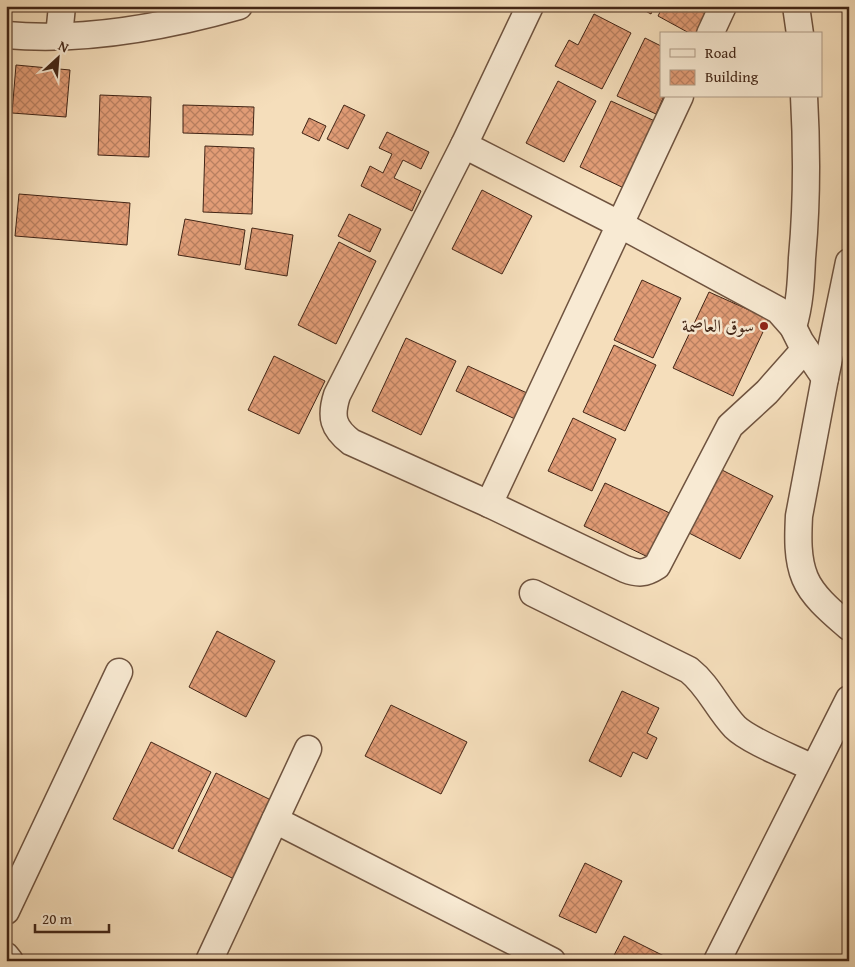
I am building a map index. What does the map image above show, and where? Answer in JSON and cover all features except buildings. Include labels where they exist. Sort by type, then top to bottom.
[{"type":"street","points":[[59,36],[62,6]]},
{"type":"street","points":[[6,35],[59,36],[127,30],[239,6]]},
{"type":"street","points":[[530,6],[464,145],[337,395],[333,408],[334,422],[340,434],[351,442],[636,573],[647,573],[657,566],[730,426],[767,392],[799,338],[798,309],[806,199],[804,98]]},
{"type":"street","points":[[711,32],[722,6]]},
{"type":"street","points":[[796,6],[800,32]]},
{"type":"street","points":[[489,504],[679,98]]},
{"type":"street","points":[[464,145],[619,224],[778,310],[825,378]]},
{"type":"street","points":[[849,262],[825,378],[800,516],[798,537],[800,558],[805,578],[818,597],[849,627]]},
{"type":"street","points":[[533,593],[689,670],[700,679],[728,718],[742,733],[813,768]]},
{"type":"street","points":[[6,911],[119,672]]},
{"type":"street","points":[[717,961],[849,699]]},
{"type":"street","points":[[209,961],[308,749]]},
{"type":"street","points":[[275,820],[552,961]]},
{"type":"street","points":[[6,956],[10,961]]},
{"type":"place","name":"سوق العاصمة","points":[[764,326]]}]
